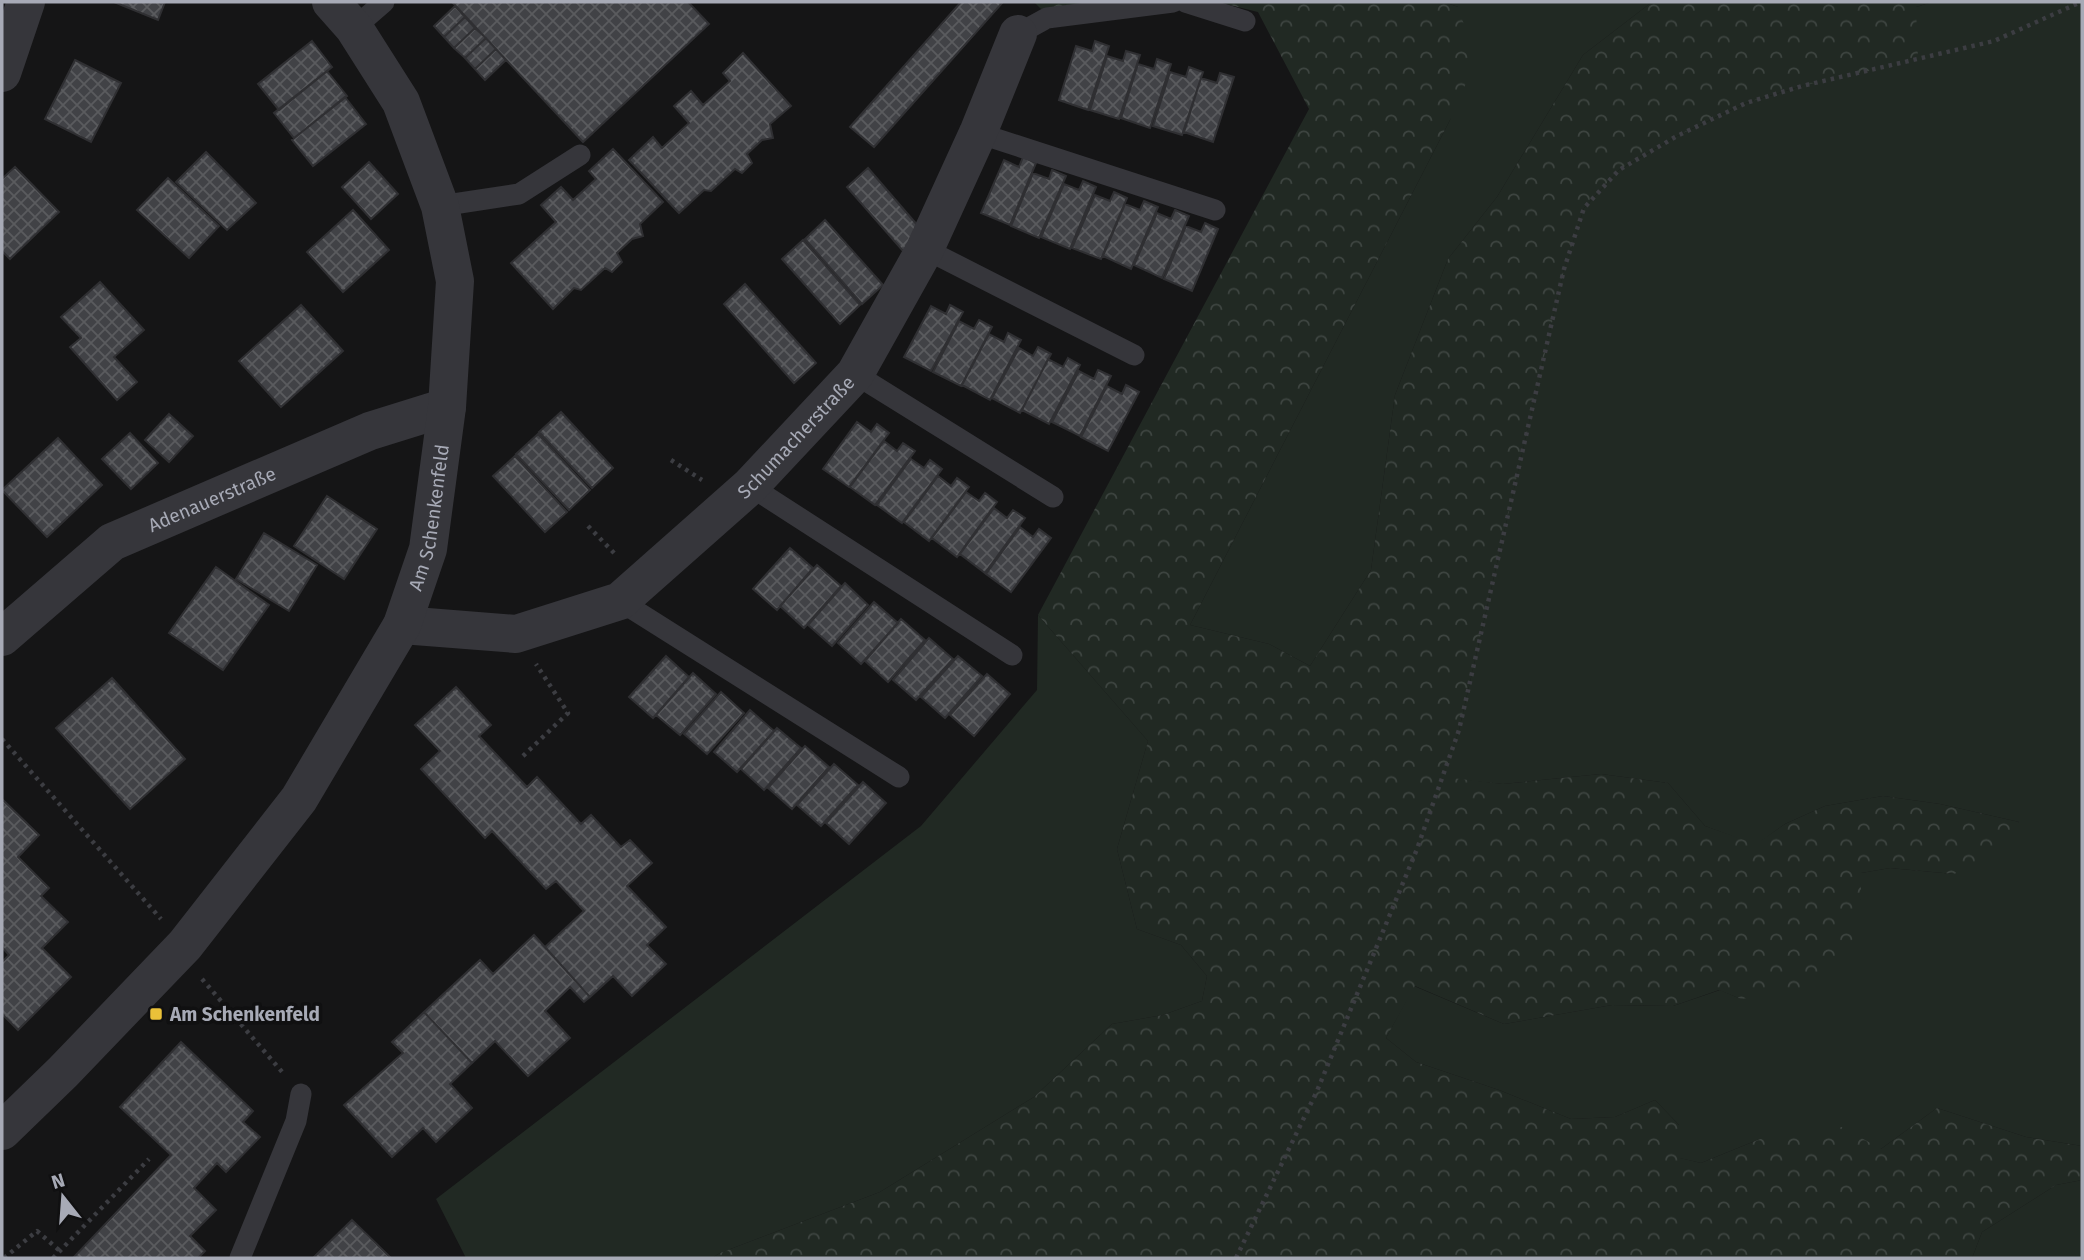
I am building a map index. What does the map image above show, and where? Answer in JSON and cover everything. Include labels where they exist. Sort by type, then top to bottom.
[{"type":"street","points":[[2,73],[26,2]]},
{"type":"street","name":"Am Schenkenfeld","points":[[2,1131],[185,946],[299,799],[402,625],[428,549],[447,407],[455,281],[440,206],[401,102],[342,15]]},
{"type":"street","name":"Schumacherstraße","points":[[402,625],[516,634],[620,601],[750,485],[855,374],[925,249],[978,133],[1018,34]]},
{"type":"street","name":"Adenauerstraße","points":[[2,637],[112,542],[370,431],[447,407]]},
{"type":"lane","points":[[342,15],[384,2]]},
{"type":"lane","points":[[1018,34],[1047,18],[1173,2]]},
{"type":"lane","points":[[1185,2],[1245,21]]},
{"type":"lane","points":[[978,133],[1215,210]]},
{"type":"lane","points":[[440,206],[519,194],[580,155]]},
{"type":"lane","points":[[925,249],[1134,355]]},
{"type":"lane","points":[[855,374],[1053,497]]},
{"type":"lane","points":[[750,485],[1012,655]]},
{"type":"lane","points":[[620,601],[898,777]]},
{"type":"lane","points":[[240,1258],[296,1121],[301,1094]]},
{"type":"path","points":[[1236,1258],[1317,1091],[1417,849],[1459,730],[1564,270],[1584,208],[1619,170],[1677,136],[1746,103],[1802,86],[1994,41],[2081,2]]},
{"type":"path","points":[[523,755],[568,713],[557,696]]},
{"type":"path","points":[[2,739],[154,910]]},
{"type":"path","points":[[208,985],[280,1069]]},
{"type":"path","points":[[53,1258],[149,1159]]},
{"type":"path","points":[[4,1258],[37,1231],[60,1251]]},
{"type":"green space","points":[[1034,2],[1113,2],[1042,10]]},
{"type":"green space","points":[[1218,2],[1444,2],[1458,7],[1476,60],[1450,120],[1190,625],[1269,644],[1310,666],[1371,570],[1395,395],[1448,259],[1497,197],[1583,55],[1652,2],[1932,2],[1916,7],[1918,60],[1802,86],[1746,103],[1677,136],[1619,170],[1584,208],[1564,270],[1459,730],[1443,777],[1503,784],[1601,774],[1668,783],[1705,826],[1756,844],[1785,824],[1825,806],[1883,796],[1940,804],[2019,822],[1996,856],[1954,874],[1890,868],[1861,873],[1861,899],[1849,956],[1801,990],[1741,999],[1719,990],[1673,1006],[1612,1005],[1504,1024],[1415,986],[1386,1038],[1416,1062],[1499,1090],[1571,1119],[1615,1117],[1655,1100],[1679,1125],[1680,1158],[1701,1163],[1760,1139],[1842,1127],[1881,1149],[1937,1108],[2026,1137],[2082,1146],[2082,1180],[2056,1185],[1982,1232],[1972,1258],[712,1258],[880,1192],[1034,1097],[1112,1024],[1163,1015],[1202,1001],[1207,976],[1181,945],[1137,929],[1117,849],[1148,741],[1038,615],[1309,109],[1258,12]]},
{"type":"green space","points":[[1444,2],[1652,2],[1583,55],[1497,197],[1448,259],[1395,395],[1371,570],[1310,666],[1269,644],[1190,625],[1450,120],[1458,7]]},
{"type":"green space","points":[[1932,2],[2082,2],[2082,1146],[2026,1137],[1937,1108],[1881,1149],[1760,1139],[1701,1163],[1679,1158],[1679,1125],[1655,1100],[1615,1117],[1571,1119],[1499,1090],[1416,1062],[1386,1038],[1414,986],[1504,1024],[1612,1005],[1673,1006],[1720,990],[1741,999],[1861,899],[1861,873],[1890,868],[1954,874],[2019,822],[1940,804],[1883,796],[1825,806],[1785,824],[1756,845],[1705,826],[1668,783],[1601,774],[1503,784],[1442,778],[1459,730],[1564,269],[1584,208],[1619,170],[1677,136],[1746,103],[1802,86],[1916,7]]},
{"type":"green space","points":[[1038,615],[1148,741],[1117,849],[1137,929],[1181,945],[1207,976],[1202,1001],[1163,1015],[1112,1024],[1034,1097],[880,1192],[712,1258],[466,1258],[436,1199],[921,826],[1037,690]]},
{"type":"green space","points":[[2082,1180],[2082,1258],[1972,1258],[1982,1232],[2056,1185]]},
{"type":"building","points":[[114,2],[165,2],[158,20]]},
{"type":"building","points":[[452,2],[688,2],[709,24],[583,142]]},
{"type":"building","points":[[961,2],[1003,2],[874,147],[850,127]]},
{"type":"building","points":[[455,6],[465,17],[444,37],[434,26]]},
{"type":"building","points":[[465,17],[475,28],[454,48],[444,37]]},
{"type":"building","points":[[475,28],[486,38],[465,58],[454,48]]},
{"type":"building","points":[[486,38],[496,49],[475,69],[465,58]]},
{"type":"building","points":[[312,41],[332,67],[279,110],[258,84]]},
{"type":"building","points":[[1095,41],[1109,46],[1088,110],[1059,100],[1076,46],[1092,51]]},
{"type":"building","points":[[496,49],[506,60],[485,80],[475,69]]},
{"type":"building","points":[[1126,51],[1140,55],[1119,119],[1090,110],[1107,56],[1123,61]]},
{"type":"building","points":[[743,53],[791,106],[770,124],[773,138],[762,140],[747,154],[752,163],[742,173],[735,169],[711,191],[704,190],[679,213],[629,160],[653,137],[662,148],[689,123],[674,106],[691,91],[703,105],[730,81],[723,73]]},
{"type":"building","points":[[1157,59],[1171,64],[1150,128],[1121,118],[1138,64],[1154,69]]},
{"type":"building","points":[[75,60],[121,83],[91,142],[45,119]]},
{"type":"building","points":[[1189,67],[1203,72],[1182,135],[1153,126],[1170,72],[1186,77]]},
{"type":"building","points":[[327,71],[347,96],[294,138],[274,113]]},
{"type":"building","points":[[1220,73],[1234,77],[1213,142],[1184,132],[1201,78],[1217,83]]},
{"type":"building","points":[[345,97],[366,124],[313,166],[292,140]]},
{"type":"building","points":[[613,149],[663,202],[640,224],[643,236],[632,239],[617,253],[622,262],[612,272],[605,268],[581,290],[574,288],[553,309],[511,263],[556,222],[541,205],[561,187],[573,200],[596,179],[589,171]]},
{"type":"building","points":[[206,152],[256,203],[227,230],[176,182]]},
{"type":"building","points":[[1023,157],[1036,163],[1010,225],[981,213],[1004,160],[1019,167]]},
{"type":"building","points":[[369,162],[398,194],[371,219],[342,187]]},
{"type":"building","points":[[15,167],[59,212],[10,259],[2,251],[2,179]]},
{"type":"building","points":[[868,168],[925,234],[904,252],[847,187]]},
{"type":"building","points":[[1052,170],[1066,176],[1039,238],[1011,226],[1033,173],[1049,179]]},
{"type":"building","points":[[168,178],[219,226],[189,258],[137,210]]},
{"type":"building","points":[[1083,181],[1096,187],[1070,249],[1041,237],[1064,184],[1079,190]]},
{"type":"building","points":[[1114,192],[1127,198],[1101,259],[1072,248],[1095,195],[1110,201]]},
{"type":"building","points":[[1144,201],[1158,207],[1131,269],[1103,256],[1125,204],[1140,210]]},
{"type":"building","points":[[353,210],[389,250],[343,292],[307,252]]},
{"type":"building","points":[[1175,210],[1189,216],[1162,278],[1134,265],[1157,213],[1171,219]]},
{"type":"building","points":[[825,220],[883,285],[862,304],[805,239]]},
{"type":"building","points":[[1205,223],[1218,229],[1192,291],[1164,279],[1186,226],[1201,232]]},
{"type":"building","points":[[803,240],[860,305],[840,324],[782,259]]},
{"type":"building","points":[[100,282],[144,330],[114,357],[137,382],[117,400],[70,347],[81,338],[61,317]]},
{"type":"building","points":[[745,284],[816,363],[794,383],[724,304]]},
{"type":"building","points":[[301,305],[343,351],[281,407],[239,361]]},
{"type":"building","points":[[950,305],[963,312],[931,371],[904,357],[931,306],[946,314]]},
{"type":"building","points":[[979,320],[992,327],[961,386],[933,372],[959,321],[974,329]]},
{"type":"building","points":[[1008,333],[1021,340],[990,400],[962,385],[989,334],[1004,342]]},
{"type":"building","points":[[1038,347],[1051,354],[1020,413],[992,398],[1019,348],[1033,356]]},
{"type":"building","points":[[1068,358],[1080,365],[1049,424],[1022,410],[1048,359],[1063,367]]},
{"type":"building","points":[[1098,370],[1111,376],[1080,436],[1052,422],[1079,371],[1094,379]]},
{"type":"building","points":[[1126,385],[1139,392],[1108,451],[1081,437],[1107,386],[1122,394]]},
{"type":"building","points":[[561,412],[613,468],[592,488],[539,432]]},
{"type":"building","points":[[169,414],[193,436],[169,462],[145,440]]},
{"type":"building","points":[[857,422],[871,432],[877,424],[889,433],[849,487],[823,469]]},
{"type":"building","points":[[130,433],[158,463],[131,489],[102,459]]},
{"type":"building","points":[[538,434],[590,490],[569,510],[516,454]]},
{"type":"building","points":[[58,438],[102,485],[47,537],[2,490]]},
{"type":"building","points":[[884,441],[897,451],[903,443],[915,451],[875,505],[850,487]]},
{"type":"building","points":[[515,456],[567,512],[545,532],[493,476]]},
{"type":"building","points":[[911,459],[924,468],[930,460],[942,469],[902,523],[877,505]]},
{"type":"building","points":[[938,476],[951,486],[957,478],[969,487],[929,541],[904,522]]},
{"type":"building","points":[[966,492],[979,501],[985,493],[997,502],[957,557],[932,538]]},
{"type":"building","points":[[327,496],[377,529],[344,579],[294,546]]},
{"type":"building","points":[[994,508],[1007,518],[1013,510],[1025,518],[985,573],[960,554]]},
{"type":"building","points":[[1020,527],[1033,537],[1039,529],[1051,538],[1011,592],[986,574]]},
{"type":"building","points":[[264,533],[317,565],[289,611],[236,579]]},
{"type":"building","points":[[790,548],[813,568],[777,610],[753,589]]},
{"type":"building","points":[[817,565],[841,586],[804,628],[780,606]]},
{"type":"building","points":[[216,567],[269,605],[223,670],[169,633]]},
{"type":"building","points":[[845,583],[868,605],[832,646],[808,625]]},
{"type":"building","points":[[874,602],[898,623],[861,664],[838,643]]},
{"type":"building","points":[[901,619],[925,640],[888,682],[865,661]]},
{"type":"building","points":[[929,638],[953,659],[916,700],[893,680]]},
{"type":"building","points":[[666,656],[689,677],[653,718],[629,697]]},
{"type":"building","points":[[958,656],[982,676],[945,718],[921,697]]},
{"type":"building","points":[[693,673],[716,694],[680,735],[656,715]]},
{"type":"building","points":[[987,674],[1010,694],[974,736],[950,715]]},
{"type":"building","points":[[112,678],[185,759],[130,809],[56,728]]},
{"type":"building","points":[[456,687],[491,725],[479,736],[527,787],[537,777],[581,824],[591,815],[621,847],[630,840],[652,863],[627,886],[666,927],[647,945],[666,964],[632,996],[613,976],[590,997],[545,947],[584,911],[556,881],[546,889],[492,831],[485,838],[421,769],[440,751],[415,725]]},
{"type":"building","points":[[721,692],[744,713],[707,754],[684,734]]},
{"type":"building","points":[[750,710],[774,731],[737,772],[714,752]]},
{"type":"building","points":[[777,728],[801,748],[764,790],[741,769]]},
{"type":"building","points":[[805,746],[829,767],[792,809],[768,788]]},
{"type":"building","points":[[834,764],[858,785],[821,826],[797,805]]},
{"type":"building","points":[[863,782],[886,803],[849,844],[826,823]]},
{"type":"building","points":[[2,799],[39,835],[18,857],[49,888],[41,896],[68,922],[42,948],[71,977],[18,1030],[2,1014],[2,962],[9,955],[2,947]]},
{"type":"building","points":[[534,935],[590,997],[584,1002],[570,987],[545,1011],[570,1038],[528,1076],[495,1041],[472,1063],[424,1012],[480,960],[493,974]]},
{"type":"building","points":[[424,1012],[472,1063],[450,1084],[472,1108],[436,1142],[423,1128],[392,1157],[344,1105],[403,1053],[392,1042]]},
{"type":"building","points":[[181,1042],[253,1111],[243,1122],[260,1137],[226,1172],[217,1163],[194,1188],[216,1210],[190,1236],[205,1251],[198,1258],[73,1258],[171,1155],[120,1107]]},
{"type":"building","points":[[352,1220],[391,1258],[313,1258]]},
{"type":"place","name":"Am Schenkenfeld","points":[[156,1014]]}]
